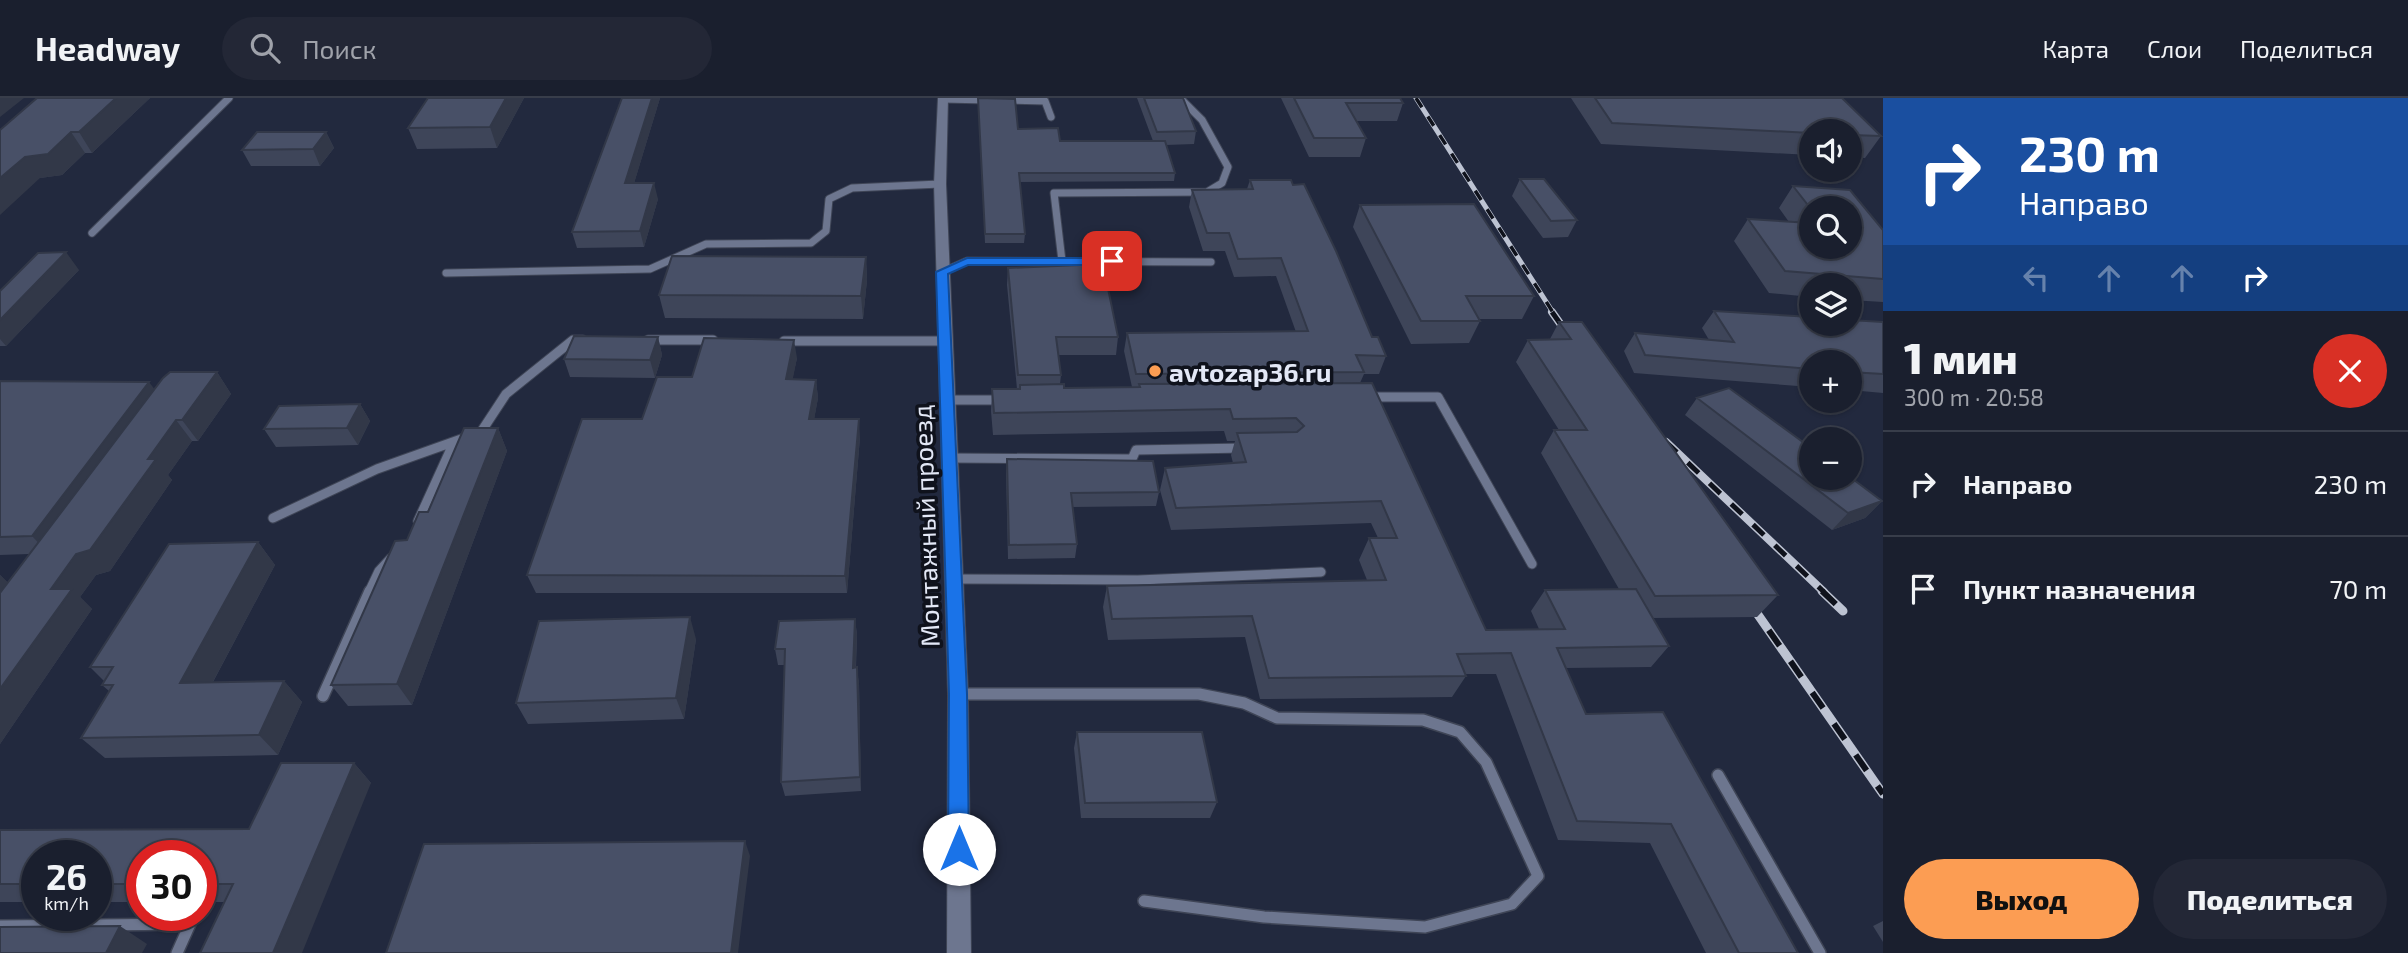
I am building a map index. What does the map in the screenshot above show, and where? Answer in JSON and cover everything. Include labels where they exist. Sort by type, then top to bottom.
[{"type":"street","name":"Монтажный проезд","points":[[943,98],[940,184],[958,694],[959,953]]},
{"type":"lane","points":[[92,233],[229,98]]},
{"type":"lane","points":[[943,98],[1045,101],[1051,117]]},
{"type":"lane","points":[[1062,261],[1054,193],[1207,192],[1222,183],[1228,167],[1202,120],[1180,98]]},
{"type":"lane","points":[[446,273],[650,269],[706,244],[811,243],[826,231],[829,199],[852,188],[940,184]]},
{"type":"lane","points":[[942,272],[967,261],[1212,261]]},
{"type":"lane","points":[[273,519],[377,470],[481,432],[506,394],[573,340],[600,340]]},
{"type":"lane","points":[[641,340],[722,340]]},
{"type":"lane","points":[[776,341],[944,341]]},
{"type":"lane","points":[[1356,397],[1438,397],[1532,564]]},
{"type":"lane","points":[[947,400],[1015,400]]},
{"type":"lane","points":[[414,528],[454,442]]},
{"type":"lane","points":[[949,458],[1132,459],[1136,450],[1261,447]]},
{"type":"lane","points":[[323,696],[379,571],[401,548]]},
{"type":"lane","points":[[954,579],[1121,583],[1234,579],[1321,572]]},
{"type":"lane","points":[[958,694],[1199,694],[1244,703],[1277,718],[1423,720],[1461,732],[1486,762],[1538,876],[1512,904],[1425,927],[1264,917],[1144,901]]},
{"type":"lane","points":[[1718,775],[1820,953]]},
{"type":"lane","points":[[0,926],[190,924],[177,953]]},
{"type":"building","points":[[37,98],[116,98],[79,132],[71,132],[48,154],[25,157],[0,178],[0,130]]},
{"type":"building","points":[[428,98],[506,98],[490,127],[408,128]]},
{"type":"building","points":[[622,98],[652,98],[625,183],[654,183],[640,231],[572,232]]},
{"type":"building","points":[[978,98],[1015,99],[1018,129],[1058,128],[1060,141],[1165,141],[1175,173],[1019,173],[1025,234],[985,234]]},
{"type":"building","points":[[1144,98],[1183,98],[1196,131],[1157,132]]},
{"type":"building","points":[[1294,98],[1400,98],[1403,103],[1346,103],[1366,138],[1314,138]]},
{"type":"building","points":[[1595,98],[1842,98],[1881,136],[1862,135],[1862,119],[1799,119],[1799,132],[1612,123]]},
{"type":"building","points":[[257,132],[326,132],[313,149],[242,150]]},
{"type":"building","points":[[1520,179],[1544,179],[1577,220],[1551,221]]},
{"type":"building","points":[[1250,180],[1291,180],[1293,185],[1304,184],[1372,337],[1378,337],[1386,356],[1356,355],[1364,372],[1136,374],[1127,333],[1308,331],[1281,258],[1238,259],[1229,233],[1207,233],[1192,190],[1253,189]]},
{"type":"building","points":[[1793,186],[1850,190],[1855,196],[1801,196]]},
{"type":"building","points":[[1474,204],[1534,296],[1466,296],[1480,321],[1421,321],[1360,205]]},
{"type":"building","points":[[1862,205],[1883,230],[1883,279],[1862,277],[1862,273],[1785,271],[1748,219],[1799,222],[1799,259],[1862,259]]},
{"type":"building","points":[[66,252],[0,320],[0,291],[38,253]]},
{"type":"building","points":[[672,256],[866,257],[861,296],[659,295]]},
{"type":"building","points":[[1103,264],[1118,337],[1056,337],[1061,375],[1018,375],[1008,268]]},
{"type":"building","points":[[1714,311],[1799,316],[1799,336],[1862,336],[1862,321],[1883,322],[1883,374],[1862,373],[1862,350],[1799,350],[1799,368],[1645,355],[1635,333],[1734,342]]},
{"type":"building","points":[[1559,322],[1582,322],[1778,595],[1655,596],[1554,430],[1587,430],[1528,340],[1571,339]]},
{"type":"building","points":[[574,336],[658,337],[650,360],[564,359]]},
{"type":"building","points":[[704,338],[794,340],[786,379],[816,380],[809,419],[859,419],[845,576],[527,575],[582,419],[642,419],[657,377],[692,377]]},
{"type":"building","points":[[170,372],[217,372],[182,420],[176,420],[148,459],[156,459],[90,550],[76,554],[51,589],[72,589],[0,689],[0,593]]},
{"type":"building","points":[[0,381],[149,382],[32,536],[0,537]]},
{"type":"building","points":[[1372,383],[1486,630],[1565,629],[1545,590],[1636,589],[1669,646],[1557,648],[1586,714],[1663,712],[1798,953],[1739,953],[1671,824],[1577,821],[1511,653],[1457,654],[1466,676],[1269,678],[1252,616],[1112,619],[1107,586],[1386,580],[1369,538],[1397,538],[1381,501],[1176,508],[1165,468],[1246,462],[1237,433],[1297,432],[1304,426],[1296,418],[1233,419],[1230,409],[994,413],[992,389],[1064,384],[1064,388],[1140,387],[1139,384]]},
{"type":"building","points":[[1729,388],[1799,439],[1799,476],[1697,398]]},
{"type":"building","points":[[360,404],[347,428],[264,429],[279,406]]},
{"type":"building","points":[[464,428],[498,428],[397,684],[331,685],[395,541],[407,540],[419,512],[428,512]]},
{"type":"building","points":[[1007,459],[1153,461],[1159,492],[1071,493],[1077,544],[1009,545]]},
{"type":"building","points":[[1862,486],[1882,501],[1848,513],[1818,490],[1862,490]]},
{"type":"building","points":[[258,542],[180,683],[284,681],[259,735],[81,738],[113,685],[102,685],[113,667],[90,667],[169,544]]},
{"type":"building","points":[[690,617],[676,698],[516,703],[539,621]]},
{"type":"building","points":[[855,619],[853,668],[857,667],[860,777],[781,782],[785,649],[775,649],[779,621]]},
{"type":"building","points":[[1077,732],[1202,732],[1217,802],[1085,803]]},
{"type":"building","points":[[281,763],[354,763],[273,953],[200,953],[211,931],[217,931],[217,917],[233,884],[217,884],[217,840],[126,840],[126,884],[112,884],[112,840],[21,840],[21,884],[0,884],[0,830],[249,829]]},
{"type":"building","points":[[745,841],[731,953],[386,953],[424,844]]},
{"type":"building","points":[[112,926],[120,926],[106,953],[0,953],[0,927],[21,927],[21,931],[112,931]]},
{"type":"railway","points":[[1416,98],[1554,314]]},
{"type":"railway","points":[[1552,312],[1571,339]]},
{"type":"railway","points":[[1666,442],[1824,592]]},
{"type":"railway","points":[[1822,591],[1843,611]]},
{"type":"railway","points":[[1747,599],[1883,794]]},
{"type":"place","name":"avtozap36.ru","points":[[1155,371]]},
{"type":"route","points":[[959,849],[958,694],[942,272],[967,261],[1112,261]]}]
